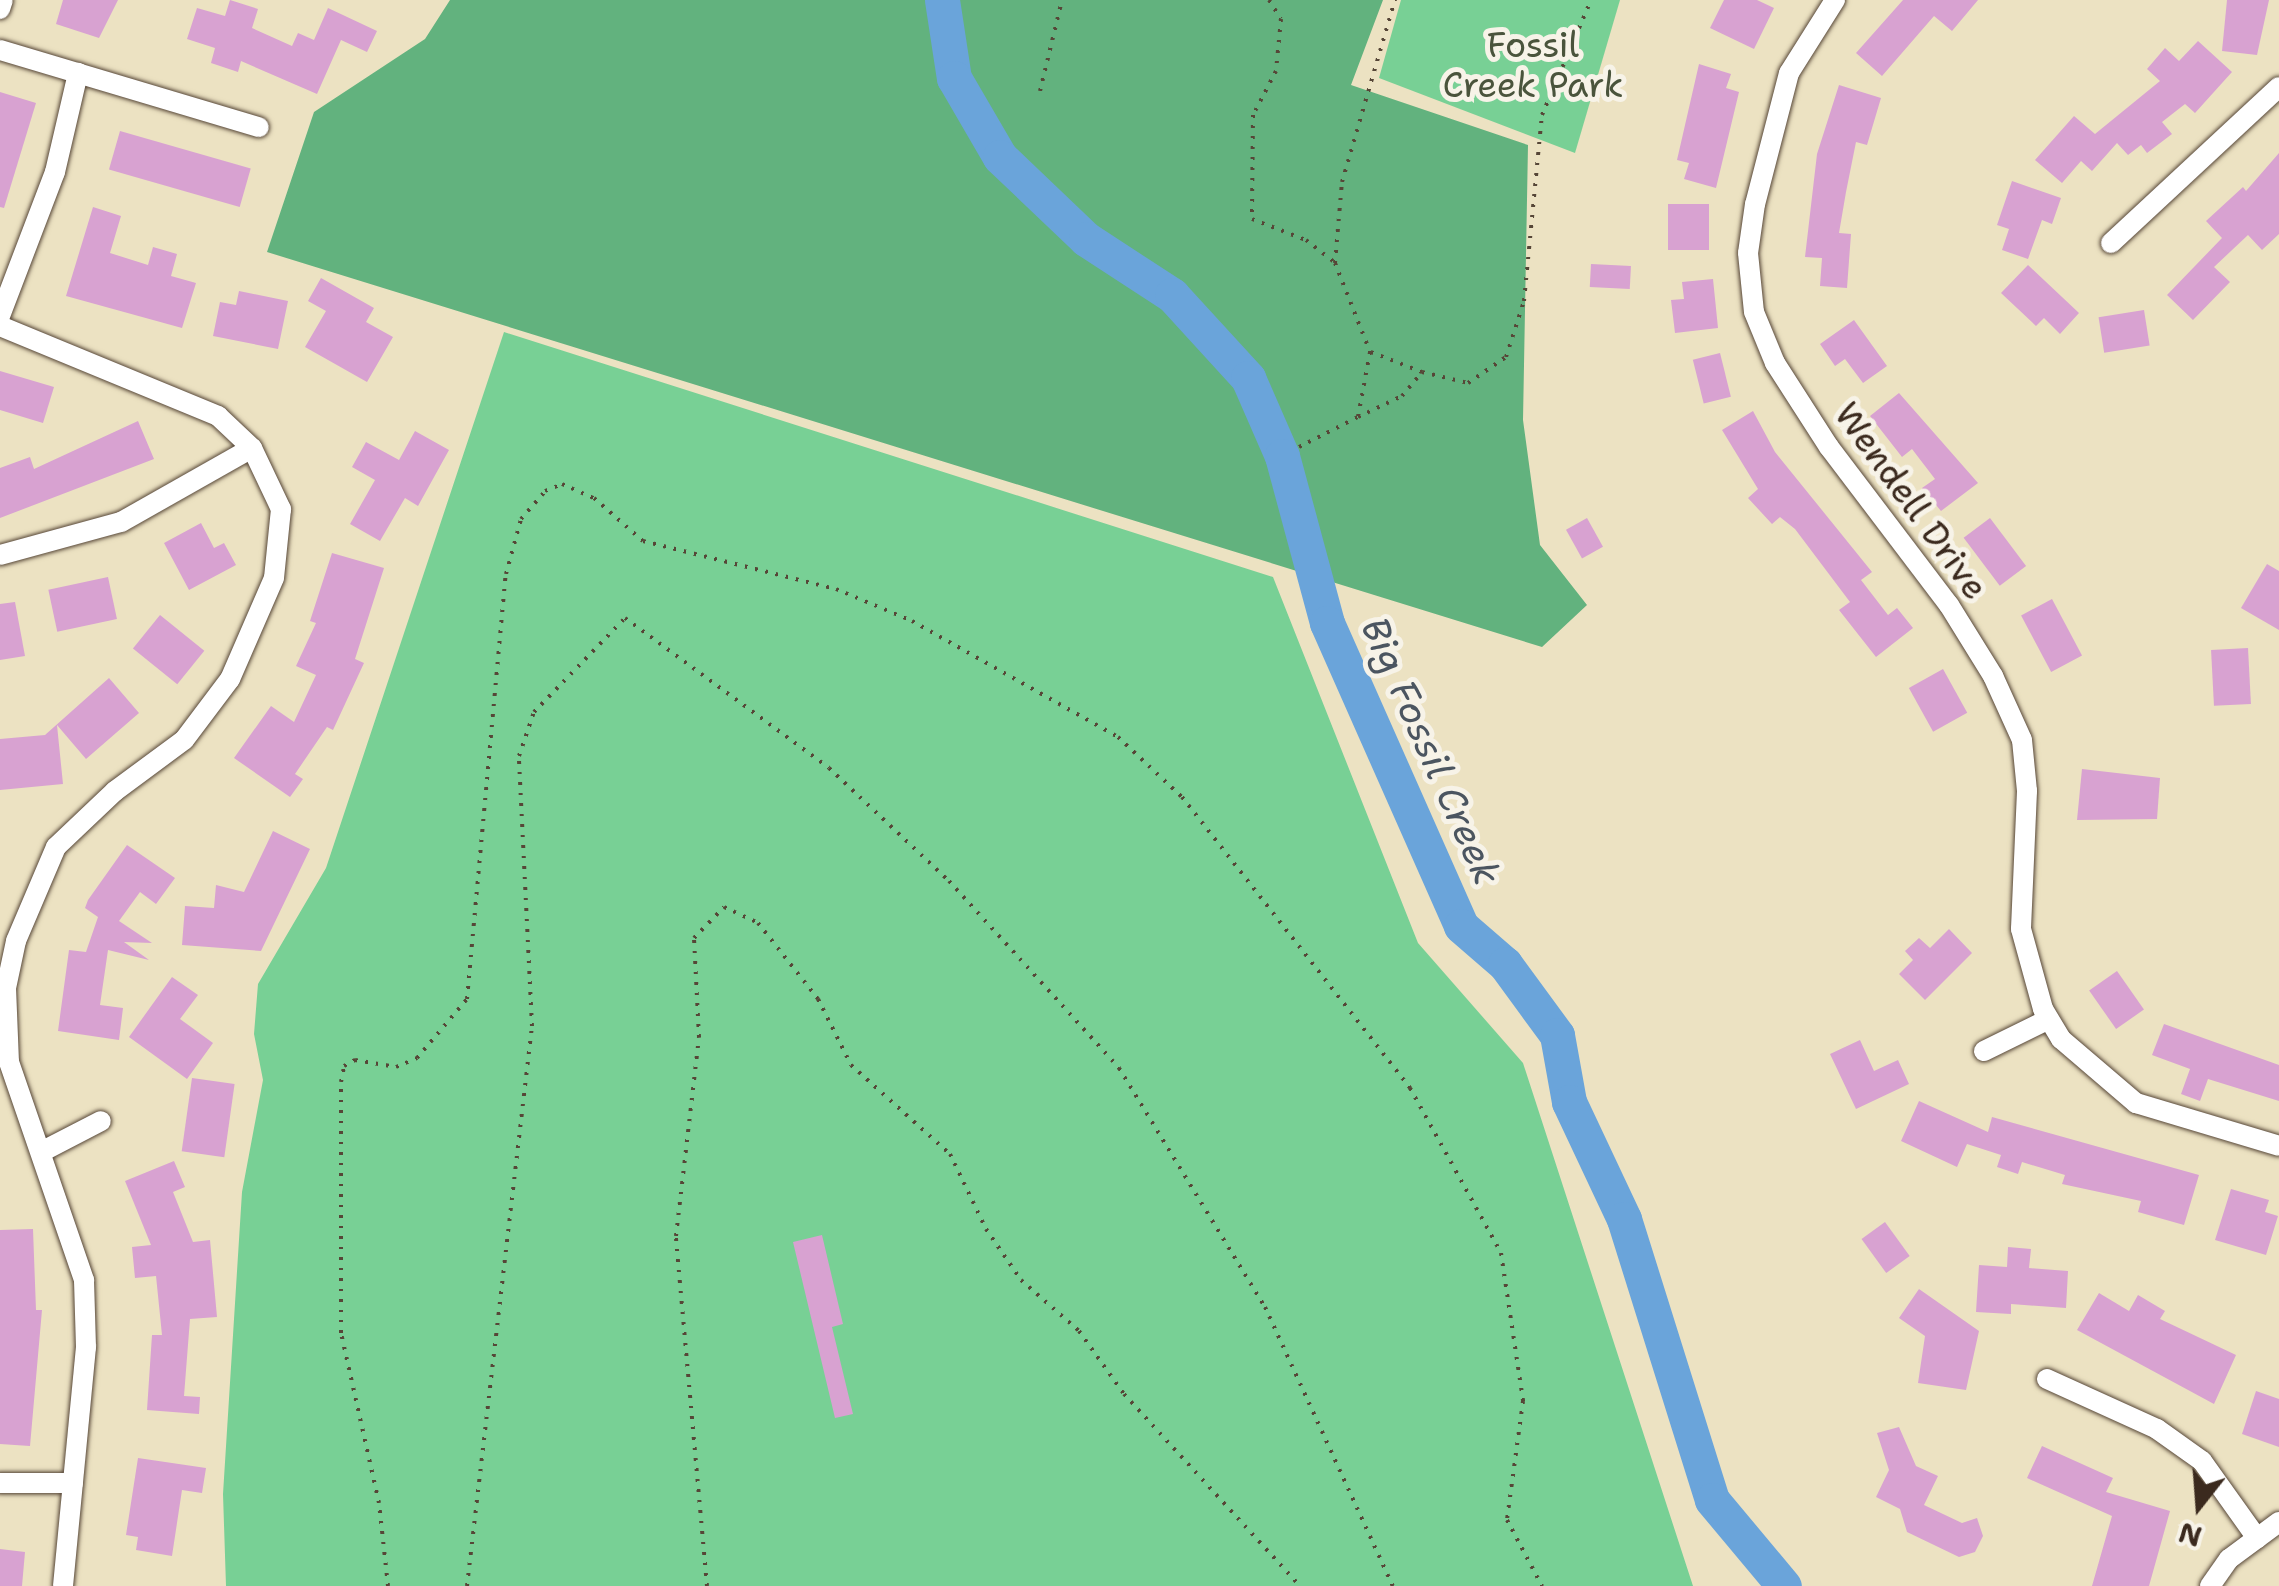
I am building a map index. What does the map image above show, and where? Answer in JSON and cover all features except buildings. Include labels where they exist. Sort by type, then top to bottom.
[{"type":"street","points":[[0,8],[3,0]]},
{"type":"street","name":"Wendell Drive","points":[[1835,0],[1789,72],[1760,185],[1748,253],[1754,312],[1775,363],[1829,448],[1966,634],[2022,740],[2027,791],[2022,929],[2049,1019],[2069,1047],[2136,1103],[2279,1146]]},
{"type":"street","points":[[0,50],[259,127]]},
{"type":"street","points":[[0,316],[55,172],[78,73]]},
{"type":"street","points":[[2111,244],[2279,87]]},
{"type":"street","points":[[0,326],[194,402],[252,448],[281,509],[274,578],[248,646],[184,740],[115,791],[56,847],[16,941],[4,1042],[84,1280],[86,1347],[62,1586]]},
{"type":"street","points":[[0,556],[121,522],[252,448]]},
{"type":"street","points":[[1984,1051],[2049,1019]]},
{"type":"street","points":[[42,1151],[101,1121]]},
{"type":"street","points":[[2048,1379],[2158,1429],[2202,1461],[2257,1538]]},
{"type":"street","points":[[0,1483],[73,1484]]},
{"type":"street","points":[[2210,1586],[2228,1559],[2279,1522]]},
{"type":"path","points":[[1040,91],[1062,0]]},
{"type":"path","points":[[1270,0],[1281,19],[1276,72],[1253,115],[1252,219],[1306,240],[1336,263]]},
{"type":"path","points":[[1358,418],[1370,352],[1336,263],[1342,182],[1395,0]]},
{"type":"path","points":[[1370,352],[1468,384],[1506,357],[1524,301],[1542,115],[1590,0]]},
{"type":"path","points":[[1299,447],[1402,396],[1422,372]]},
{"type":"path","points":[[388,1586],[378,1503],[340,1332],[341,1082],[344,1066],[355,1060],[396,1067],[418,1058],[467,999],[506,574],[522,519],[545,491],[562,484],[594,498],[643,541],[836,590],[912,621],[1118,736],[1182,798],[1410,1088],[1501,1253],[1523,1401],[1506,1520],[1542,1586]]},
{"type":"path","points":[[466,1586],[532,1026],[518,816],[522,739],[557,682],[626,618],[829,768],[949,881],[1119,1068],[1264,1307],[1393,1586]]},
{"type":"path","points":[[708,1586],[676,1236],[699,1037],[694,938],[724,907],[758,923],[818,999],[851,1065],[950,1154],[986,1229],[1021,1280],[1080,1331],[1124,1394],[1300,1586]]},
{"type":"green space","points":[[450,0],[1383,0],[1351,85],[1528,145],[1523,420],[1540,545],[1587,605],[1542,647],[267,252],[314,112],[425,39]]},
{"type":"green space","name":"Fossil Creek Park","points":[[1401,0],[1620,0],[1575,153],[1379,78]]},
{"type":"green space","points":[[504,332],[1273,577],[1418,943],[1523,1063],[1693,1586],[226,1586],[223,1494],[242,1192],[263,1080],[254,1034],[258,984],[326,868]]},
{"type":"waterway","name":"Big Fossil Creek","points":[[942,0],[954,78],[1000,157],[1086,239],[1172,295],[1248,378],[1282,456],[1327,623],[1461,926],[1505,964],[1557,1035],[1569,1102],[1624,1219],[1712,1500],[1784,1586]]}]
